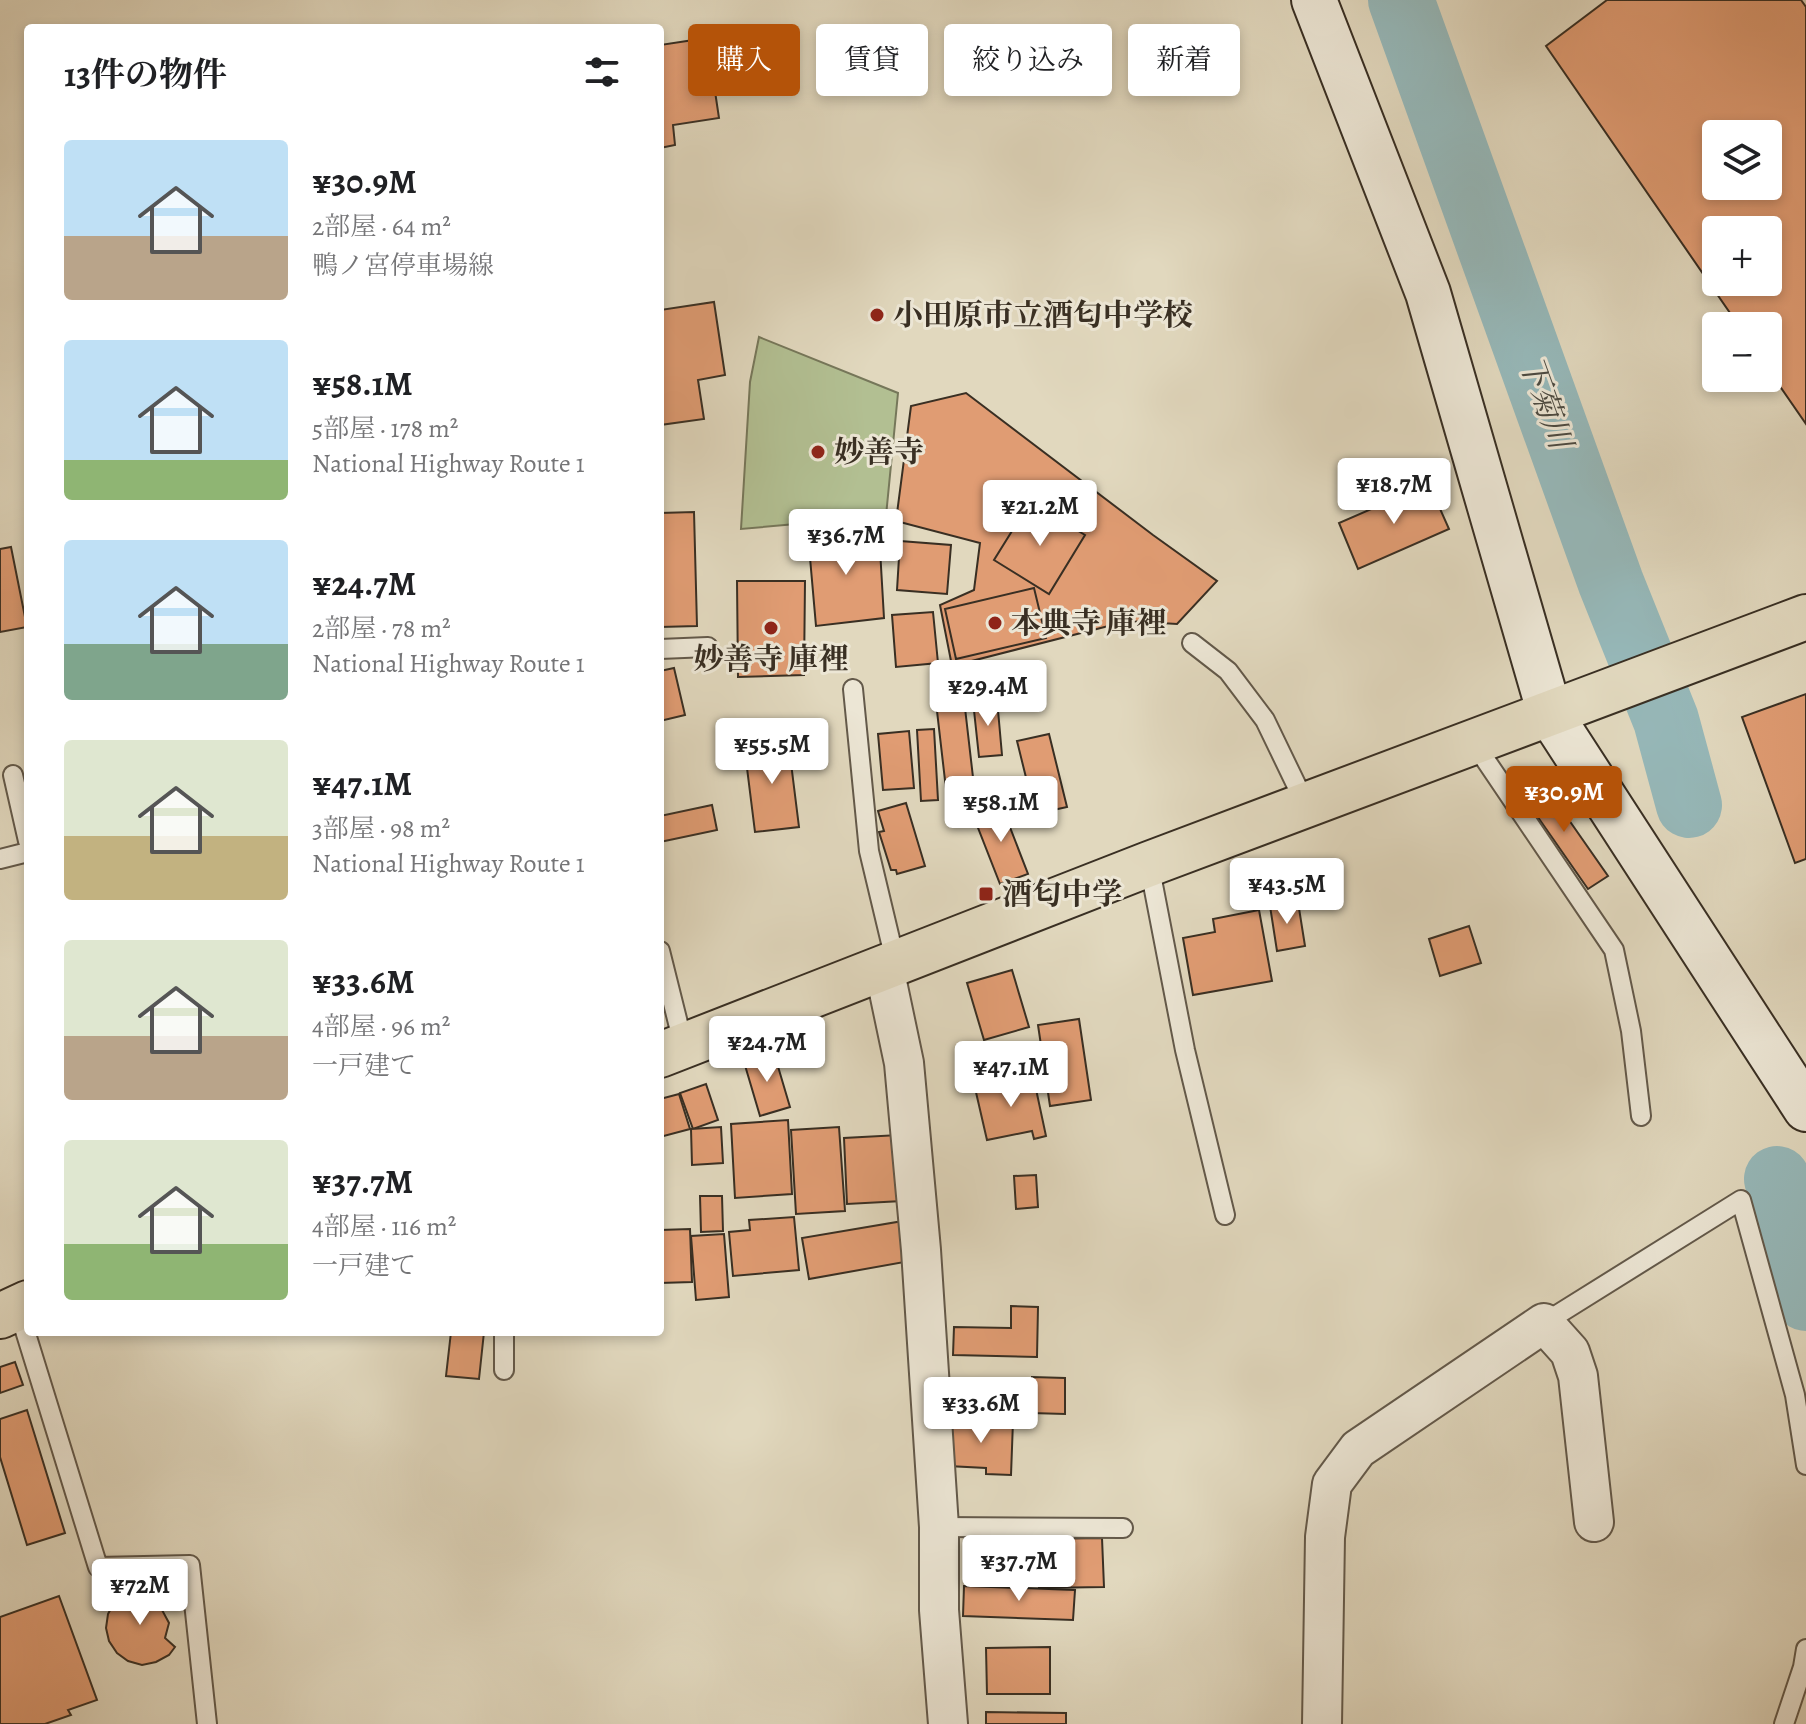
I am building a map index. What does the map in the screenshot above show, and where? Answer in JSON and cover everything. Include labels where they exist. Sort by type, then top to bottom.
[{"type":"highway","points":[[672,1051],[1149,864],[1806,617]]},
{"type":"street","points":[[1314,0],[1428,293],[1568,707],[1806,1109]]},
{"type":"street","points":[[890,966],[904,1063],[921,1250],[939,1527],[939,1610],[948,1724]]},
{"type":"street","points":[[1322,1724],[1325,1537],[1332,1484],[1358,1449],[1544,1323],[1570,1352],[1578,1376],[1594,1522]]},
{"type":"lane","points":[[1192,643],[1228,671],[1265,720],[1306,805]]},
{"type":"lane","points":[[664,649],[708,647]]},
{"type":"lane","points":[[853,689],[869,851],[890,966]]},
{"type":"lane","points":[[1474,743],[1614,950],[1631,1031],[1641,1116]]},
{"type":"lane","points":[[13,775],[24,823]]},
{"type":"lane","points":[[0,859],[24,853]]},
{"type":"lane","points":[[1149,864],[1185,1050],[1225,1215]]},
{"type":"lane","points":[[664,984],[672,1051]]},
{"type":"lane","points":[[1544,1323],[1741,1200],[1795,1395],[1806,1465]]},
{"type":"lane","points":[[15,1309],[98,1567],[190,1565],[207,1724]]},
{"type":"lane","points":[[504,1336],[504,1370]]},
{"type":"lane","points":[[939,1527],[1123,1528]]},
{"type":"lane","points":[[1784,1724],[1806,1649]]},
{"type":"green space","points":[[759,337],[898,393],[886,516],[741,529],[750,382]]},
{"type":"building","points":[[1607,0],[1801,0],[1806,7],[1806,424],[1782,389],[1782,312],[1729,312],[1718,296],[1782,296],[1782,216],[1702,216],[1702,272],[1546,46]]},
{"type":"building","points":[[688,41],[688,96],[716,96],[719,118],[673,125],[675,145],[664,147],[664,44]]},
{"type":"building","points":[[714,302],[725,375],[698,380],[704,419],[664,424],[664,309]]},
{"type":"building","points":[[966,393],[1217,581],[1177,624],[1128,621],[952,666],[940,605],[974,590],[980,543],[896,521],[911,406]]},
{"type":"building","points":[[1429,484],[1449,529],[1358,569],[1339,523]]},
{"type":"building","points":[[1030,502],[1085,535],[1049,594],[994,560]]},
{"type":"building","points":[[694,512],[697,626],[664,627],[664,513]]},
{"type":"building","points":[[879,532],[884,618],[816,626],[808,535]]},
{"type":"building","points":[[900,541],[951,545],[947,594],[897,590]]},
{"type":"building","points":[[11,547],[24,612],[24,628],[0,632],[0,549]]},
{"type":"building","name":"妙善寺 庫裡","points":[[737,581],[805,581],[804,675],[738,677]]},
{"type":"building","name":"本典寺 庫裡","points":[[1034,588],[1046,638],[956,659],[945,609]]},
{"type":"building","points":[[933,612],[938,663],[896,667],[892,615]]},
{"type":"building","points":[[674,668],[685,715],[664,720],[664,670]]},
{"type":"building","points":[[962,682],[977,812],[949,815],[934,685]]},
{"type":"building","points":[[1806,694],[1806,859],[1795,863],[1742,717]]},
{"type":"building","points":[[997,699],[1002,755],[979,757],[973,701]]},
{"type":"building","points":[[934,729],[938,800],[921,801],[917,730]]},
{"type":"building","points":[[909,731],[914,788],[883,790],[878,734]]},
{"type":"building","points":[[1049,734],[1067,807],[1035,814],[1017,741]]},
{"type":"building","points":[[788,739],[799,827],[755,832],[744,744]]},
{"type":"building","points":[[1541,780],[1608,876],[1588,889],[1521,793]]},
{"type":"building","points":[[906,803],[925,866],[897,874],[896,870],[891,870],[879,832],[884,831],[878,811]]},
{"type":"building","points":[[1001,804],[1028,874],[1000,884],[973,815]]},
{"type":"building","points":[[712,805],[717,830],[664,841],[664,815]]},
{"type":"building","points":[[1298,902],[1305,946],[1277,951],[1270,906]]},
{"type":"building","points":[[1259,910],[1272,981],[1193,995],[1183,938],[1215,932],[1213,919]]},
{"type":"building","points":[[1469,926],[1481,963],[1440,976],[1429,939]]},
{"type":"building","points":[[1012,970],[1029,1027],[984,1040],[967,983]]},
{"type":"building","points":[[1079,1019],[1091,1100],[1050,1106],[1038,1025]]},
{"type":"building","points":[[774,1053],[790,1107],[760,1116],[744,1062]]},
{"type":"building","points":[[1033,1075],[1046,1136],[1034,1139],[1032,1131],[987,1140],[975,1088]]},
{"type":"building","points":[[706,1084],[718,1120],[693,1129],[680,1093]]},
{"type":"building","points":[[679,1094],[690,1129],[664,1136],[664,1098]]},
{"type":"building","points":[[788,1120],[792,1194],[735,1198],[731,1124]]},
{"type":"building","points":[[721,1127],[723,1163],[692,1165],[691,1129]]},
{"type":"building","points":[[839,1127],[845,1211],[796,1214],[791,1130]]},
{"type":"building","points":[[899,1135],[902,1201],[847,1204],[844,1138]]},
{"type":"building","points":[[1036,1175],[1038,1207],[1016,1209],[1014,1176]]},
{"type":"building","points":[[700,1196],[722,1196],[723,1231],[701,1232]]},
{"type":"building","points":[[794,1217],[799,1270],[733,1276],[729,1232],[750,1230],[749,1220]]},
{"type":"building","points":[[903,1221],[910,1261],[809,1279],[802,1238]]},
{"type":"building","points":[[690,1229],[692,1282],[664,1283],[664,1230]]},
{"type":"building","points":[[724,1234],[729,1297],[696,1300],[691,1236]]},
{"type":"building","points":[[1011,1306],[1038,1307],[1037,1357],[953,1355],[954,1327],[1011,1328]]},
{"type":"building","points":[[451,1336],[484,1336],[479,1379],[446,1376]]},
{"type":"building","points":[[15,1362],[23,1385],[0,1393],[0,1367]]},
{"type":"building","points":[[1032,1377],[1065,1378],[1065,1414],[1031,1413]]},
{"type":"building","points":[[27,1410],[65,1533],[27,1545],[0,1457],[0,1419]]},
{"type":"building","points":[[949,1419],[1013,1421],[1011,1475],[986,1474],[986,1468],[948,1466]]},
{"type":"building","points":[[1102,1538],[1104,1587],[1039,1588],[1038,1539]]},
{"type":"building","points":[[1023,1546],[1023,1583],[980,1583],[980,1547]]},
{"type":"building","points":[[964,1586],[1075,1590],[1073,1620],[963,1616]]},
{"type":"building","points":[[143,1589],[158,1591],[171,1600],[162,1610],[169,1623],[165,1638],[175,1647],[169,1655],[142,1665],[128,1661],[117,1653],[109,1641],[106,1628],[108,1614],[115,1601]]},
{"type":"building","points":[[59,1596],[97,1700],[68,1710],[71,1715],[45,1724],[0,1724],[0,1617]]},
{"type":"building","points":[[1050,1647],[1050,1694],[987,1694],[986,1648]]},
{"type":"building","points":[[986,1712],[1066,1713],[1066,1724],[986,1724]]},
{"type":"waterway","name":"下菊川","points":[[1401,0],[1611,583],[1666,720],[1689,805]]},
{"type":"waterway","name":"下菊川","points":[[1777,1179],[1806,1298]]},
{"type":"place","name":"小田原市立酒匂中学校","points":[[877,315]]},
{"type":"place","name":"妙善寺","points":[[818,452]]},
{"type":"place","name":"本典寺 庫裡","points":[[995,623]]},
{"type":"place","name":"妙善寺 庫裡","points":[[771,628]]},
{"type":"place","name":"酒匂中学","points":[[986,894]]}]
